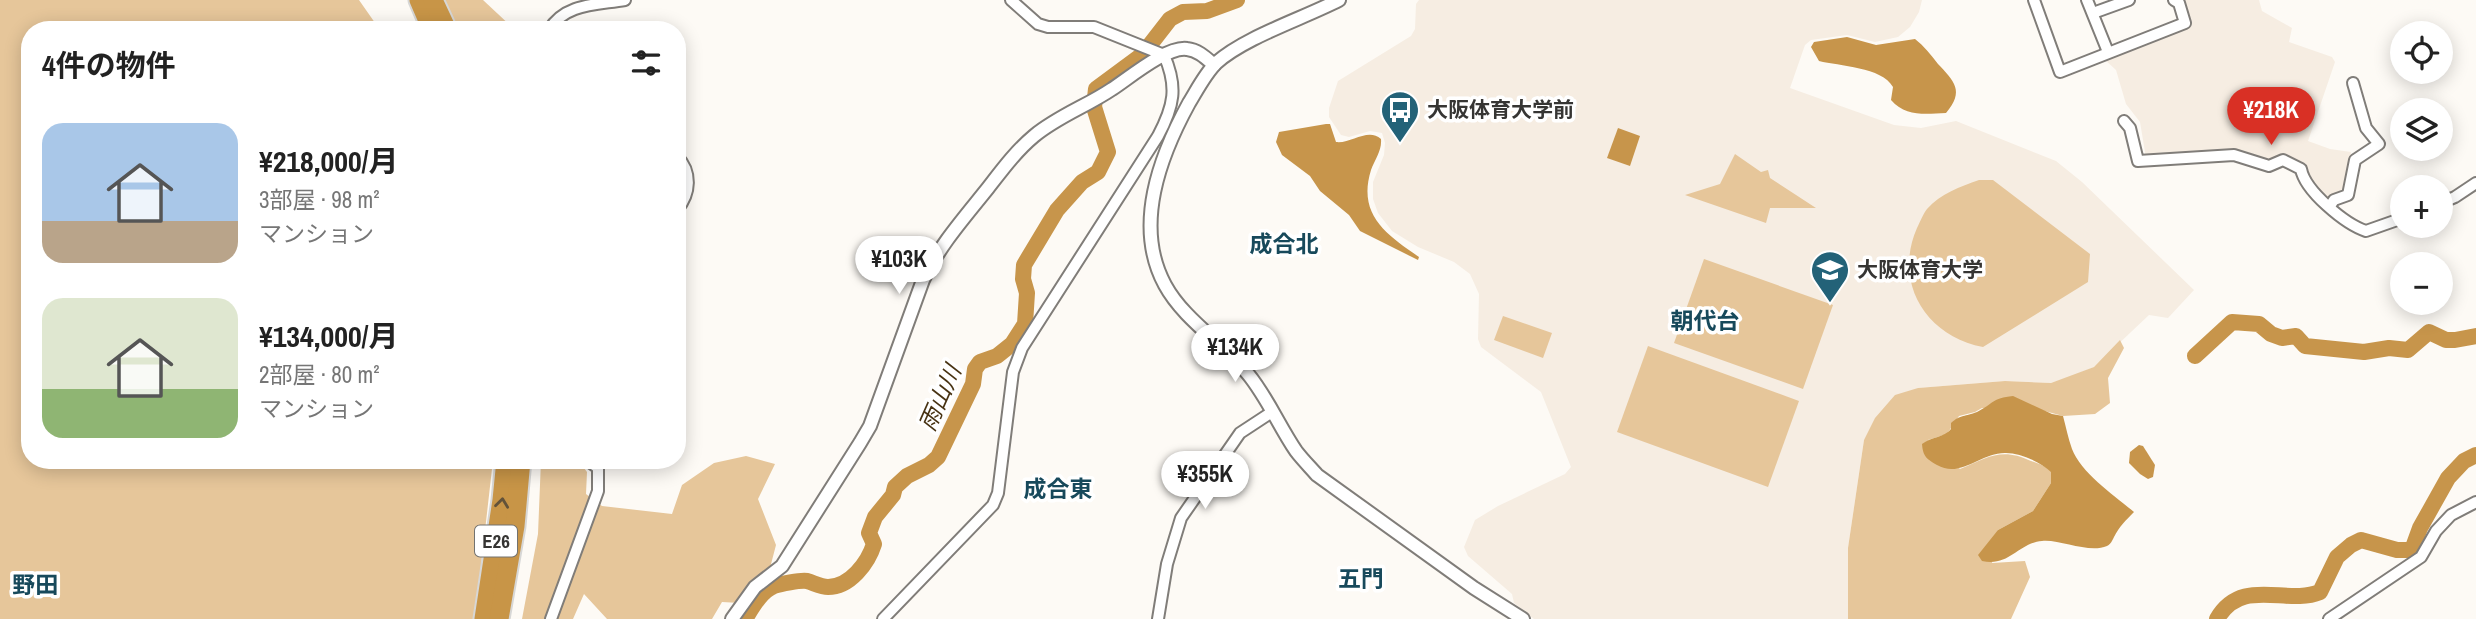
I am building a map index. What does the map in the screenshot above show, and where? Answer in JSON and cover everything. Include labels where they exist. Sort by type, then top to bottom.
[{"type":"highway","points":[[419,0],[428,21]]},
{"type":"highway","points":[[433,0],[443,21]]},
{"type":"highway","name":"E26","points":[[484,619],[512,469]]},
{"type":"highway","name":"E26","points":[[499,619],[514,526],[513,469]]},
{"type":"street","points":[[555,21],[559,16],[576,8],[625,0]]},
{"type":"street","points":[[883,619],[993,505],[998,493],[1013,372],[1022,348],[1166,120],[1174,92],[1172,72],[1164,55],[1094,27],[1048,27],[1038,24],[1011,0]]},
{"type":"street","points":[[1339,0],[1225,56],[1214,65],[1196,91],[1167,146],[1151,204],[1153,252],[1157,269],[1166,287],[1190,316],[1248,374],[1297,452],[1333,488],[1474,588],[1523,619]]},
{"type":"street","points":[[2034,0],[2060,72],[2185,23],[2179,3],[2174,0]]},
{"type":"street","points":[[2087,0],[2108,52]]},
{"type":"street","points":[[2093,13],[2129,0]]},
{"type":"street","points":[[732,619],[755,587],[782,566],[860,443],[870,426],[923,280],[945,242],[1016,154],[1033,136],[1056,120],[1104,95],[1164,55],[1179,49],[1197,51],[1214,65]]},
{"type":"street","points":[[2330,206],[2334,200],[2348,195],[2355,160],[2379,144],[2366,128],[2353,83]]},
{"type":"street","points":[[2124,121],[2130,128],[2138,161],[2234,155],[2269,166],[2283,160],[2301,169],[2306,184],[2355,228],[2366,232],[2390,223]]},
{"type":"street","points":[[686,172],[686,194]]},
{"type":"street","points":[[2453,198],[2476,184]]},
{"type":"street","points":[[1158,619],[1167,564],[1181,518],[1240,433],[1272,412]]},
{"type":"street","points":[[551,619],[598,491],[598,469]]},
{"type":"street","points":[[2329,619],[2420,557],[2436,531],[2451,515],[2476,502]]},
{"type":"shaded area","points":[[0,0],[359,0],[374,21],[21,21],[21,469],[492,469],[475,619],[0,619]]},
{"type":"shaded area","points":[[444,0],[483,0],[505,21],[454,21]]},
{"type":"shaded area","name":"大阪体育大学","points":[[1419,0],[1922,0],[1919,12],[1910,27],[1898,37],[1875,42],[1847,35],[1811,40],[1805,45],[1790,88],[1894,125],[1921,128],[1956,121],[2056,161],[2082,182],[2194,290],[2168,318],[2149,315],[2094,367],[2070,377],[2051,383],[2005,381],[1918,388],[1864,440],[1848,548],[1848,619],[1534,619],[1514,603],[1512,594],[1468,556],[1464,547],[1475,520],[1565,474],[1571,467],[1541,392],[1481,347],[1478,339],[1479,294],[1470,274],[1454,262],[1418,247],[1392,231],[1378,213],[1373,199],[1373,182],[1384,155],[1382,133],[1370,131],[1349,137],[1341,135],[1329,117],[1329,108],[1338,81],[1411,36],[1415,29],[1416,4]]},
{"type":"shaded area","points":[[2182,0],[2259,0],[2262,11],[2292,28],[2289,42],[2332,57],[2335,62],[2308,141],[2330,149],[2351,152],[2345,191],[2329,199],[2309,183],[2304,175],[2303,164],[2293,160],[2268,162],[2236,152],[2146,158],[2140,122],[2126,104],[2116,70],[2104,59],[2190,26]]},
{"type":"shaded area","points":[[1847,37],[1876,45],[1915,39],[1953,81],[1956,92],[1952,105],[1946,113],[1909,112],[1891,100],[1893,87],[1880,75],[1859,68],[1819,61],[1811,47],[1814,42]]},
{"type":"shaded area","points":[[1330,124],[1336,142],[1365,135],[1381,139],[1371,170],[1368,199],[1372,212],[1386,232],[1419,257],[1418,260],[1360,231],[1349,215],[1320,191],[1310,176],[1282,155],[1276,142],[1279,132]]},
{"type":"shaded area","points":[[1618,128],[1640,136],[1630,166],[1607,158]]},
{"type":"shaded area","points":[[1735,154],[1761,172],[1768,170],[1770,178],[1816,208],[1770,208],[1766,223],[1685,195],[1720,184]]},
{"type":"shaded area","points":[[1979,180],[1993,180],[2090,254],[2088,282],[1983,347],[1945,332],[1931,319],[1912,287],[1909,268],[1917,228],[1927,209],[1945,195]]},
{"type":"shaded area","points":[[1704,259],[1833,305],[1803,389],[1674,343]]},
{"type":"shaded area","points":[[1503,316],[1552,333],[1543,358],[1494,340]]},
{"type":"shaded area","points":[[2120,340],[2124,348],[2108,378],[2110,403],[2095,414],[2063,416],[2041,410],[1982,408],[1959,416],[1947,434],[1928,440],[1960,469],[2003,454],[2021,457],[2052,472],[2051,483],[2033,511],[1998,530],[1992,563],[2025,561],[2030,577],[2011,619],[1848,619],[1848,548],[1864,440],[1875,418],[1895,395],[1918,388],[2005,381],[2051,383],[2094,367]]},
{"type":"shaded area","points":[[1648,346],[1799,401],[1768,487],[1617,432]]},
{"type":"shaded area","points":[[2013,396],[2052,414],[2063,416],[2076,458],[2099,484],[2134,512],[2108,545],[2092,548],[2042,541],[2026,546],[2000,561],[1982,561],[1978,555],[1998,530],[2033,511],[2051,483],[2051,472],[2030,459],[2006,453],[1988,456],[1963,467],[1946,468],[1926,457],[1922,444],[1948,432],[1951,423],[1958,418],[1977,412],[1997,400]]},
{"type":"shaded area","points":[[2139,445],[2143,446],[2155,465],[2153,477],[2148,479],[2129,463],[2130,452]]},
{"type":"shaded area","points":[[746,456],[775,464],[758,499],[776,545],[770,568],[740,603],[722,602],[712,619],[607,619],[584,594],[573,619],[522,619],[538,534],[541,469],[585,469],[586,494],[602,506],[672,514],[682,485],[714,463]]},
{"type":"waterway","name":"雨山川","points":[[745,619],[769,588],[804,581],[825,587],[836,586],[851,578],[863,566],[874,544],[869,533],[875,517],[893,495],[895,487],[907,476],[929,465],[938,457],[973,384],[975,369],[980,362],[997,356],[1012,344],[1025,324],[1027,293],[1023,279],[1024,265],[1057,210],[1082,182],[1098,172],[1108,152],[1094,107],[1096,89],[1142,55],[1170,19],[1183,12],[1207,11],[1237,0]]},
{"type":"waterway","points":[[2195,356],[2232,322],[2259,324],[2271,334],[2282,338],[2296,336],[2305,346],[2364,352],[2389,348],[2408,350],[2429,332],[2446,340],[2476,336]]},
{"type":"waterway","points":[[2217,619],[2227,606],[2252,595],[2293,596],[2320,592],[2337,557],[2361,540],[2397,550],[2412,550],[2420,528],[2448,478],[2464,461],[2476,455]]},
{"type":"place","name":"大阪体育大学前","points":[[1400,144]]},
{"type":"place","name":"大阪体育大学","points":[[1830,304]]},
{"type":"district","name":"成合北","points":[[1284,244]]},
{"type":"district","name":"朝代台","points":[[1705,321]]},
{"type":"district","name":"成合東","points":[[1058,489]]},
{"type":"district","name":"五門","points":[[1361,579]]},
{"type":"district","name":"野田","points":[[35,585]]}]
